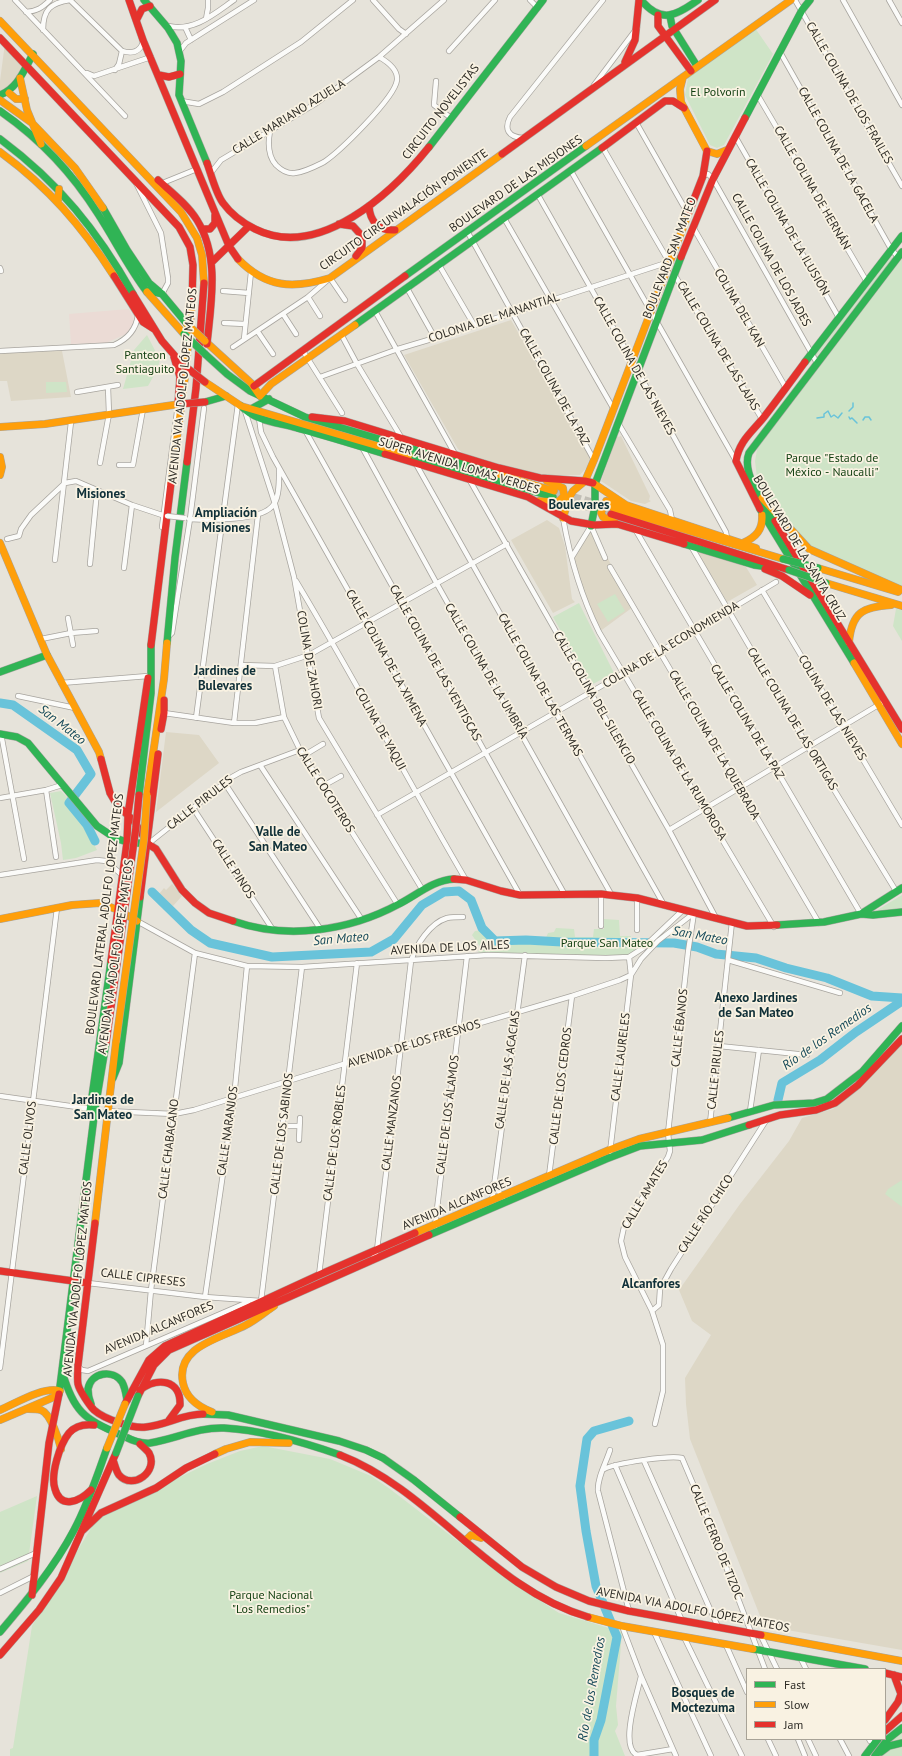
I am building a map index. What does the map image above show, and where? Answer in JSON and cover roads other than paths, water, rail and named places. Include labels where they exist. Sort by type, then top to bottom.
[{"type":"main road","name":"CIRCUITO CIRCUNVALACIÓN PONIENTE","points":[[129,0],[229,246],[237,258],[251,272],[264,280],[277,284],[291,285],[313,284],[330,278],[621,66],[715,0]]},
{"type":"main road","name":"CIRCUITO NOVELISTAS","points":[[144,0],[168,26],[179,52],[181,61],[178,91],[181,102],[222,202],[233,216],[248,227],[265,234],[280,237],[310,236],[339,224],[369,206],[401,179],[428,150],[451,118],[544,0]]},
{"type":"main road","points":[[640,0],[647,9],[658,15],[670,16],[681,12],[698,0]]},
{"type":"main road","points":[[621,66],[633,49],[638,27],[640,0]]},
{"type":"main road","name":"BOULEVARD DE LAS MISIONES","points":[[254,386],[467,231],[791,0]]},
{"type":"main road","points":[[802,10],[810,0]]},
{"type":"main road","points":[[136,19],[142,9],[150,6]]},
{"type":"main road","name":"BOULEVARD SAN MATEO","points":[[591,526],[595,506],[595,484],[693,227],[727,150],[802,10]]},
{"type":"main road","points":[[658,15],[658,26],[694,69]]},
{"type":"main road","points":[[670,16],[670,22],[694,69]]},
{"type":"main road","name":"AVENIDA VIA ADOLFO LÓPEZ MATEOS","points":[[0,21],[146,173],[176,207],[197,238],[204,266],[196,388],[167,639],[164,678],[148,795],[144,838],[106,1111],[78,1366],[78,1382],[80,1389],[94,1410],[112,1420],[138,1428],[148,1427],[193,1414],[228,1415],[339,1441],[366,1450],[383,1458],[414,1480],[522,1567],[556,1587],[589,1601],[628,1611],[902,1661]]},
{"type":"main road","name":"AVENIDA VIA ADOLFO LÓPEZ MATEOS","points":[[0,38],[179,227],[190,247],[193,265],[193,287],[186,377],[151,639],[149,673],[151,693],[138,795],[136,827],[106,1043],[92,1109],[88,1161],[62,1372],[75,1408],[83,1417],[96,1425],[140,1444]]},
{"type":"main road","points":[[0,95],[9,92],[17,83],[26,64],[33,54]]},
{"type":"main road","points":[[159,75],[168,77],[180,74]]},
{"type":"main road","points":[[684,77],[680,89],[680,96],[684,108],[707,151],[718,155],[727,150]]},
{"type":"main road","points":[[20,78],[32,123],[43,147]]},
{"type":"main road","points":[[9,92],[13,98],[21,100],[25,99]]},
{"type":"main road","points":[[0,100],[32,123],[62,152],[100,202],[127,250],[149,283],[162,294],[186,324],[254,386],[260,396]]},
{"type":"main road","name":"BOULEVARD DE LAS MISIONES","points":[[260,396],[271,384],[308,357],[637,124],[662,103],[668,100],[673,100],[684,108]]},
{"type":"main road","name":"SÚPER AVENIDA LOMAS VERDES","points":[[0,111],[43,147],[80,190],[98,214],[124,260],[146,290],[184,334],[239,384],[260,396],[305,417],[554,494],[244,407]]},
{"type":"main road","name":"SÚPER AVENIDA LOMAS VERDES","points":[[0,139],[27,158],[59,189],[74,200],[111,256],[155,330],[173,356],[205,382],[259,418],[305,430],[537,500],[563,518],[574,522],[596,527],[617,524],[754,565],[789,570]]},
{"type":"main road","name":"BOULEVARD SAN MATEO","points":[[563,518],[569,498],[573,491],[585,481],[594,460],[631,359],[703,176],[707,151]]},
{"type":"main road","name":"SÚPER AVENIDA LOMAS VERDES","points":[[0,152],[20,166],[58,201],[98,251],[143,322],[155,330]]},
{"type":"main road","points":[[146,173],[167,188],[196,218],[202,229],[212,262],[206,342]]},
{"type":"main road","points":[[58,201],[59,189]]},
{"type":"main road","points":[[74,200],[80,190]]},
{"type":"main road","points":[[202,229],[210,229],[213,226],[214,210],[222,202]]},
{"type":"main road","points":[[369,206],[371,219],[375,226],[388,230],[399,228]]},
{"type":"main road","points":[[339,224],[352,226],[362,236],[362,248],[353,261]]},
{"type":"main road","points":[[212,262],[248,227]]},
{"type":"main road","points":[[736,461],[738,447],[762,419],[902,236]]},
{"type":"main road","name":"BOULEVARD DE LA SANTA CRUZ","points":[[900,255],[748,455],[747,465],[752,481],[849,642],[902,744]]},
{"type":"main road","points":[[146,290],[162,294]]},
{"type":"main road","points":[[173,356],[180,377],[179,404]]},
{"type":"main road","points":[[0,427],[26,427],[71,422],[109,414],[179,404],[204,405],[226,396]]},
{"type":"main road","points":[[244,407],[269,399]]},
{"type":"main road","name":"SÚPER AVENIDA LOMAS VERDES","points":[[305,417],[345,421],[540,478],[585,481],[595,484],[626,505],[775,554],[782,559]]},
{"type":"main road","points":[[0,457],[2,467],[0,475]]},
{"type":"main road","name":"BOULEVARD DE LA SANTA CRUZ","points":[[736,461],[762,513],[882,703],[902,729]]},
{"type":"main road","points":[[537,500],[558,502],[561,500],[564,492],[563,488],[540,478]]},
{"type":"main road","points":[[762,498],[809,549],[902,590]]},
{"type":"main road","points":[[617,524],[601,515],[604,503],[608,501],[626,505]]},
{"type":"main road","name":"SÚPER AVENIDA LOMAS VERDES","points":[[900,606],[826,583],[612,511],[818,568],[902,593]]},
{"type":"main road","points":[[743,543],[759,532],[763,522],[762,513]]},
{"type":"main road","points":[[4,541],[47,655],[99,752],[110,793],[117,805],[128,814],[148,844],[156,849],[182,890],[195,903],[209,913],[252,928],[273,930],[321,930],[362,920],[398,904],[422,889],[442,880],[452,879],[466,880],[501,891],[520,895],[612,894],[637,898],[747,926],[818,923],[861,914],[873,915],[902,912]]},
{"type":"main road","points":[[754,565],[782,576],[793,583],[810,596],[822,609]]},
{"type":"main road","points":[[849,642],[851,624],[863,610],[875,606],[900,606]]},
{"type":"main road","points":[[0,672],[47,655]]},
{"type":"main road","name":"BOULEVARD LATERAL ADOLFO LOPEZ MATEOS","points":[[92,1109],[127,842],[128,814],[145,688],[149,673]]},
{"type":"main road","points":[[110,1087],[119,1063],[148,844],[164,713],[164,678]]},
{"type":"main road","points":[[0,735],[17,737],[28,743],[96,826],[115,838],[127,842],[148,844]]},
{"type":"main road","points":[[861,914],[899,889]]},
{"type":"main road","points":[[118,906],[132,906],[140,902]]},
{"type":"main road","name":"AVENIDA DE LOS AILES","points":[[0,919],[72,905],[100,903],[118,906],[137,921]]},
{"type":"main road","name":"AVENIDA ALCANFORES","points":[[0,1632],[32,1595],[66,1545],[82,1515],[126,1402],[149,1360],[156,1352],[261,1301],[319,1275],[492,1201],[504,1199],[610,1153],[638,1139],[710,1123],[774,1105],[814,1103],[826,1099],[836,1093],[862,1072],[902,1026]]},
{"type":"main road","name":"AVENIDA ALCANFORES","points":[[0,1655],[39,1610],[60,1578],[83,1530],[139,1393],[153,1364],[169,1350],[288,1296],[372,1261],[550,1176],[610,1153],[650,1144],[669,1144],[702,1140],[768,1118],[816,1110],[835,1103],[867,1077],[902,1039]]},
{"type":"main road","points":[[729,1117],[730,1131]]},
{"type":"main road","name":"CALLE CIPRESES","points":[[0,1271],[88,1283]]},
{"type":"main road","points":[[216,1414],[199,1406],[187,1394],[182,1377],[184,1362],[192,1351],[198,1347],[247,1324],[288,1296]]},
{"type":"main road","points":[[32,1595],[52,1425],[60,1391],[62,1372]]},
{"type":"main road","points":[[94,1410],[88,1391],[92,1379],[103,1373],[118,1378],[123,1383],[126,1402]]},
{"type":"main road","points":[[139,1393],[154,1382],[160,1381],[175,1388],[180,1399],[180,1406],[170,1420]]},
{"type":"main road","points":[[0,1410],[53,1389],[60,1391],[75,1408]]},
{"type":"main road","points":[[0,1420],[54,1397],[60,1391]]},
{"type":"main road","points":[[27,1409],[41,1410],[52,1425],[60,1440],[62,1451]]},
{"type":"main road","points":[[93,1487],[83,1498],[72,1502],[60,1498],[55,1492],[53,1482],[54,1473],[66,1440],[73,1429],[83,1424],[96,1425]]},
{"type":"main road","points":[[140,1444],[157,1441],[195,1430],[228,1428],[266,1434],[334,1453],[382,1476],[521,1584],[570,1611],[619,1625],[800,1657],[832,1666],[853,1668]]},
{"type":"main road","points":[[83,1530],[101,1513],[156,1488],[186,1468],[226,1449],[250,1442],[304,1444]]},
{"type":"main road","points":[[114,1456],[115,1469],[123,1479],[134,1481],[140,1480],[150,1469],[151,1462],[150,1454],[144,1446],[140,1444]]},
{"type":"main road","points":[[465,1541],[470,1536],[474,1535],[499,1548]]},
{"type":"main road","points":[[886,1673],[902,1677]]},
{"type":"main road","points":[[886,1717],[898,1702],[902,1694],[894,1675]]},
{"type":"main road","points":[[886,1730],[902,1716]]},
{"type":"main road","points":[[875,1755],[888,1739],[902,1728]]},
{"type":"main road","points":[[866,1755],[872,1740]]},
{"type":"main road","points":[[875,1755],[889,1746],[902,1743]]},
{"type":"street","points":[[15,0],[86,72],[125,116]]},
{"type":"street","points":[[26,12],[36,11],[50,0]]},
{"type":"street","points":[[44,30],[43,19],[51,6],[59,2],[70,0],[122,51],[129,53],[136,52],[141,47],[144,40]]},
{"type":"street","points":[[206,19],[208,0]]},
{"type":"street","points":[[168,26],[185,27],[206,19],[234,0]]},
{"type":"street","points":[[179,52],[182,46],[254,0]]},
{"type":"street","points":[[181,102],[199,104],[218,95],[301,42],[353,0]]},
{"type":"street","points":[[373,0],[399,30],[406,34]]},
{"type":"street","name":"CALLE MARIANO AZUELA","points":[[210,174],[221,160],[315,104],[379,57],[444,0]]},
{"type":"street","points":[[448,51],[495,0]]},
{"type":"street","points":[[530,0],[538,8]]},
{"type":"street","points":[[523,138],[512,137],[509,133],[507,124],[510,117],[603,0]]},
{"type":"street","name":"CALLE COLINA DE LOS FRAILES","points":[[795,0],[902,186]]},
{"type":"street","points":[[843,0],[902,105]]},
{"type":"street","points":[[889,0],[902,23]]},
{"type":"street","points":[[185,27],[191,40]]},
{"type":"street","points":[[592,88],[638,27]]},
{"type":"street","points":[[115,70],[119,64],[122,51]]},
{"type":"street","name":"CALLE COLINA DE LA GACELA","points":[[780,52],[892,249],[900,255]]},
{"type":"street","points":[[86,72],[94,76],[152,57]]},
{"type":"street","points":[[270,130],[269,146],[271,155],[275,164],[287,173],[296,174],[324,161],[371,118],[395,86],[397,80],[393,68],[389,63],[379,57]]},
{"type":"street","points":[[436,80],[434,104],[451,118]]},
{"type":"street","name":"CALLE COLINA DE HERNÁN","points":[[757,94],[867,282]]},
{"type":"street","points":[[637,124],[688,214]]},
{"type":"street","name":"CALLE COLINA DE LA ILUSIÓN","points":[[735,136],[839,318]]},
{"type":"street","points":[[603,148],[669,262]]},
{"type":"street","points":[[165,182],[197,169]]},
{"type":"street","points":[[571,171],[736,461]]},
{"type":"street","points":[[703,176],[708,174],[713,179]]},
{"type":"street","points":[[131,175],[161,232],[168,278],[166,288],[162,294]]},
{"type":"street","name":"CALLE COLINA DE LOS JADES","points":[[713,179],[817,363]]},
{"type":"street","name":"CALLE COLINA DE LAS NIEVES","points":[[538,195],[638,371],[728,538]]},
{"type":"street","points":[[504,218],[613,408]]},
{"type":"street","name":"COLINA DEL KAN","points":[[693,227],[786,388]]},
{"type":"street","name":"CALLE COLINA DE LA PAZ","points":[[467,231],[594,460]]},
{"type":"street","name":"COLONIA DEL MANANTIAL","points":[[320,377],[398,349],[474,326],[669,262]]},
{"type":"street","points":[[439,265],[474,326]]},
{"type":"street","points":[[244,339],[251,272]]},
{"type":"street","name":"CALLE COLINA DE LAS LAJAS","points":[[674,274],[762,419]]},
{"type":"street","points":[[233,347],[244,339],[258,332],[308,297],[330,278],[345,300]]},
{"type":"street","points":[[407,288],[435,338]]},
{"type":"street","points":[[223,291],[249,293]]},
{"type":"street","points":[[308,297],[320,316]]},
{"type":"street","points":[[375,311],[398,349],[455,454]]},
{"type":"street","points":[[283,314],[296,334]]},
{"type":"street","points":[[0,351],[114,345],[122,342],[132,333],[136,326],[138,315]]},
{"type":"street","points":[[224,322],[245,324]]},
{"type":"street","points":[[258,332],[273,354]]},
{"type":"street","points":[[341,334],[357,364],[401,437]]},
{"type":"street","points":[[303,351],[342,413]]},
{"type":"street","points":[[77,392],[118,385]]},
{"type":"street","points":[[100,463],[109,414],[108,387]]},
{"type":"street","name":"AVENIDA VIA ADOLFO LÓPEZ MATEOS","points":[[151,639],[149,630],[179,404]]},
{"type":"street","name":"AVENIDA VIA ADOLFO LÓPEZ MATEOS","points":[[167,639],[172,633],[204,405]]},
{"type":"street","points":[[196,718],[223,521],[244,407]]},
{"type":"street","name":"COLINA DE ZAHORI","points":[[244,407],[275,504],[294,578],[309,655],[319,718],[422,889]]},
{"type":"street","points":[[119,465],[133,465],[142,409]]},
{"type":"street","name":"CALLE COLINA DE LA XIMENA","points":[[259,418],[261,432],[279,466],[520,895]]},
{"type":"street","points":[[55,560],[71,422]]},
{"type":"street","points":[[618,422],[670,510],[672,520]]},
{"type":"street","name":"CALLE COLINA DE LAS VENTISCAS","points":[[305,430],[565,895]]},
{"type":"street","name":"CALLE COLINA DE LA UMBRÍA","points":[[362,448],[612,894]]},
{"type":"street","name":"CALLE COLINA DE LAS TERMAS","points":[[416,464],[665,906]]},
{"type":"street","points":[[21,541],[19,536],[21,529],[31,515],[65,483],[76,482],[132,505],[165,516],[223,521],[258,515],[267,511],[275,504],[278,492],[279,466]]},
{"type":"street","name":"CALLE COLINA DEL SILENCIO","points":[[468,479],[507,544],[669,830],[716,918]]},
{"type":"street","points":[[90,564],[97,491]]},
{"type":"street","points":[[124,568],[132,505]]},
{"type":"street","points":[[234,724],[258,515]]},
{"type":"street","name":"CALLE COLINA DE LA RUMOROSA","points":[[563,518],[577,580],[586,607],[599,632],[774,926]]},
{"type":"street","points":[[572,557],[591,526]]},
{"type":"street","points":[[591,526],[605,558]]},
{"type":"street","name":"CALLE COLINA DE LA PAZ","points":[[635,529],[694,632],[861,914]]},
{"type":"street","points":[[4,541],[19,536]]},
{"type":"street","points":[[241,665],[275,666],[309,655],[333,643],[507,544]]},
{"type":"street","name":"CALLE COLINA DE LAS ORTIGAS","points":[[691,546],[808,747],[899,889]]},
{"type":"street","name":"CALLE COLINA DE LA QUEBRADA","points":[[610,567],[818,923]]},
{"type":"street","name":"COLINA DE YAQUI","points":[[294,578],[333,643],[466,880]]},
{"type":"street","name":"COLINA DE LA ECONOMIENDA","points":[[377,815],[591,693],[776,582]]},
{"type":"street","name":"COLINA DE LAS NIEVES","points":[[762,590],[902,825]]},
{"type":"street","points":[[68,618],[73,645]]},
{"type":"street","points":[[41,639],[71,633],[96,631]]},
{"type":"street","name":"CALLE COCOTEROS","points":[[275,666],[284,716],[303,756],[398,904]]},
{"type":"street","points":[[61,683],[149,673]]},
{"type":"street","points":[[18,696],[75,708]]},
{"type":"street","points":[[669,830],[882,703]]},
{"type":"street","points":[[164,713],[234,724],[255,724],[284,716]]},
{"type":"street","points":[[0,735],[13,796],[24,860]]},
{"type":"street","points":[[303,756],[323,744]]},
{"type":"street","name":"CALLE PIRULES","points":[[148,844],[224,782],[241,772],[300,750]]},
{"type":"street","points":[[260,765],[362,920]]},
{"type":"street","points":[[323,786],[341,776]]},
{"type":"street","points":[[224,782],[321,930]]},
{"type":"street","points":[[0,798],[46,790],[62,785]]},
{"type":"street","points":[[46,790],[56,857]]},
{"type":"street","name":"CALLE PINOS","points":[[193,808],[273,930]]},
{"type":"street","points":[[0,875],[97,860],[106,861],[122,875]]},
{"type":"street","points":[[601,894],[601,926]]},
{"type":"street","points":[[637,898],[637,930]]},
{"type":"street","name":"CALLE OLIVOS","points":[[0,1368],[57,908]]},
{"type":"street","points":[[629,957],[643,948],[683,910]]},
{"type":"street","name":"CALLE ÉBANOS","points":[[669,1144],[668,1133],[688,952],[694,913]]},
{"type":"street","name":"AVENIDA DE LOS FRESNOS","points":[[106,1111],[174,1114],[234,1098],[402,1046],[572,996],[620,980],[630,974],[647,952],[658,941],[694,913]]},
{"type":"street","name":"CALLE MANZANOS","points":[[372,1261],[377,1250],[411,961],[419,943],[434,926],[448,918],[463,917]]},
{"type":"street","name":"AVENIDA DE LOS AILES","points":[[137,921],[195,953],[247,966],[302,967],[411,961],[467,956],[525,955],[606,958],[629,957]]},
{"type":"street","name":"CALLE PIRULES","points":[[710,1123],[732,922]]},
{"type":"street","name":"CALLE CHABACANO","points":[[146,1346],[151,1290],[195,953]]},
{"type":"street","name":"CALLE DE LAS ACACIAS","points":[[492,1201],[493,1184],[525,955]]},
{"type":"street","name":"CALLE DE LOS ÁLAMOS","points":[[435,1226],[467,956]]},
{"type":"street","name":"CALLE LAURELES","points":[[610,1153],[630,974],[629,957]]},
{"type":"street","points":[[728,958],[840,994]]},
{"type":"street","name":"CALLE DE LOS ROBLES","points":[[319,1275],[357,963]]},
{"type":"street","name":"CALLE NARANJOS","points":[[205,1297],[234,1098],[247,966]]},
{"type":"street","name":"CALLE DE LOS SABINOS","points":[[261,1301],[302,967]]},
{"type":"street","name":"CALLE DE LOS CEDROS","points":[[550,1176],[572,996]]},
{"type":"street","points":[[719,1046],[806,1055]]},
{"type":"street","points":[[753,1110],[759,1050]]},
{"type":"street","points":[[0,1096],[92,1109]]},
{"type":"street","points":[[299,1140],[300,1118]]},
{"type":"street","name":"CALLE RÍO CHICO","points":[[652,1311],[659,1305],[660,1289],[671,1269],[768,1118]]},
{"type":"street","points":[[282,1126],[299,1126]]},
{"type":"street","name":"CALLE AMATES","points":[[655,1424],[663,1391],[663,1350],[652,1311],[626,1257],[621,1241],[624,1227],[668,1157],[670,1152],[669,1144]]},
{"type":"street","points":[[493,1184],[504,1199]]},
{"type":"street","name":"CALLE CIPRESES","points":[[88,1283],[205,1297],[261,1301]]},
{"type":"street","name":"AVENIDA ALCANFORES","points":[[78,1366],[82,1370],[88,1371],[250,1301]]},
{"type":"street","points":[[610,1450],[598,1481],[598,1491],[628,1611]]},
{"type":"street","name":"CALLE CERRO DE TIZOC","points":[[644,1461],[676,1457],[684,1460],[765,1668]]},
{"type":"street","points":[[604,1468],[614,1465],[644,1461],[718,1628]]},
{"type":"street","points":[[614,1465],[682,1621]]},
{"type":"street","points":[[0,1569],[36,1553]]},
{"type":"street","points":[[0,1593],[34,1576]]},
{"type":"street","points":[[619,1625],[676,1756]]},
{"type":"street","points":[[654,1632],[711,1756]]},
{"type":"street","points":[[761,1636],[776,1668]]},
{"type":"street","points":[[684,1637],[742,1756]]},
{"type":"street","points":[[726,1645],[746,1690]]},
{"type":"street","points":[[800,1657],[806,1668]]},
{"type":"street","points":[[642,1676],[628,1732],[630,1748],[633,1753],[637,1755],[673,1749]]},
{"type":"street","points":[[768,1740],[776,1756]]},
{"type":"street","points":[[798,1740],[805,1756]]},
{"type":"street","points":[[808,1740],[816,1756]]},
{"type":"street","points":[[841,1740],[849,1756]]},
{"type":"waterway","points":[[849,411],[853,407],[853,403]]},
{"type":"waterway","points":[[817,418],[824,417],[824,414],[828,411],[831,417],[834,415],[838,418],[842,413]]},
{"type":"waterway","points":[[849,417],[857,423]]},
{"type":"waterway","points":[[863,420],[865,417],[869,417],[871,420]]},
{"type":"waterway","name":"San Mateo","points":[[0,703],[13,705],[77,750],[91,774],[69,803],[87,825],[95,841]]},
{"type":"waterway","name":"San Mateo","points":[[152,892],[191,930],[210,943],[272,957],[371,952],[394,939],[422,905],[444,892],[459,891],[471,900],[482,928],[495,941],[526,940],[562,942],[674,943],[697,947],[716,954],[756,958],[786,968],[827,978],[872,996],[902,998]]},
{"type":"waterway","name":"Río de los Remedios","points":[[778,1100],[782,1083],[820,1060],[856,1032],[902,1001]]},
{"type":"waterway","name":"Río de los Remedios","points":[[594,1756],[594,1740],[601,1720],[617,1637],[596,1586],[580,1486],[587,1439],[594,1431],[629,1421]]},
{"type":"tunnel","points":[[554,491],[613,508]]},
{"type":"tunnel","points":[[553,497],[611,514]]},
{"type":"district","name":"Misiones","points":[[101,494]]},
{"type":"district","name":"Boulevares","points":[[579,505]]},
{"type":"district","name":"Ampliación Misiones","points":[[226,520]]},
{"type":"district","name":"Jardines de Bulevares","points":[[225,678]]},
{"type":"district","name":"Valle de San Mateo","points":[[278,840]]},
{"type":"district","name":"Anexo Jardines de San Mateo","points":[[756,1006]]},
{"type":"district","name":"Jardines de San Mateo","points":[[103,1108]]},
{"type":"district","name":"Alcanfores","points":[[651,1284]]},
{"type":"district","name":"Bosques de Moctezuma","points":[[703,1700]]},
{"type":"park label","name":"El Polvorín","points":[[718,93]]},
{"type":"park label","name":"Panteon Santiaguito","points":[[145,363]]},
{"type":"park label","name":"Parque \"Estado de México - Naucalli\"","points":[[832,466]]},
{"type":"park label","name":"Parque San Mateo","points":[[607,944]]},
{"type":"park label","name":"Parque Nacional \"Los Remedios\"","points":[[271,1603]]}]
